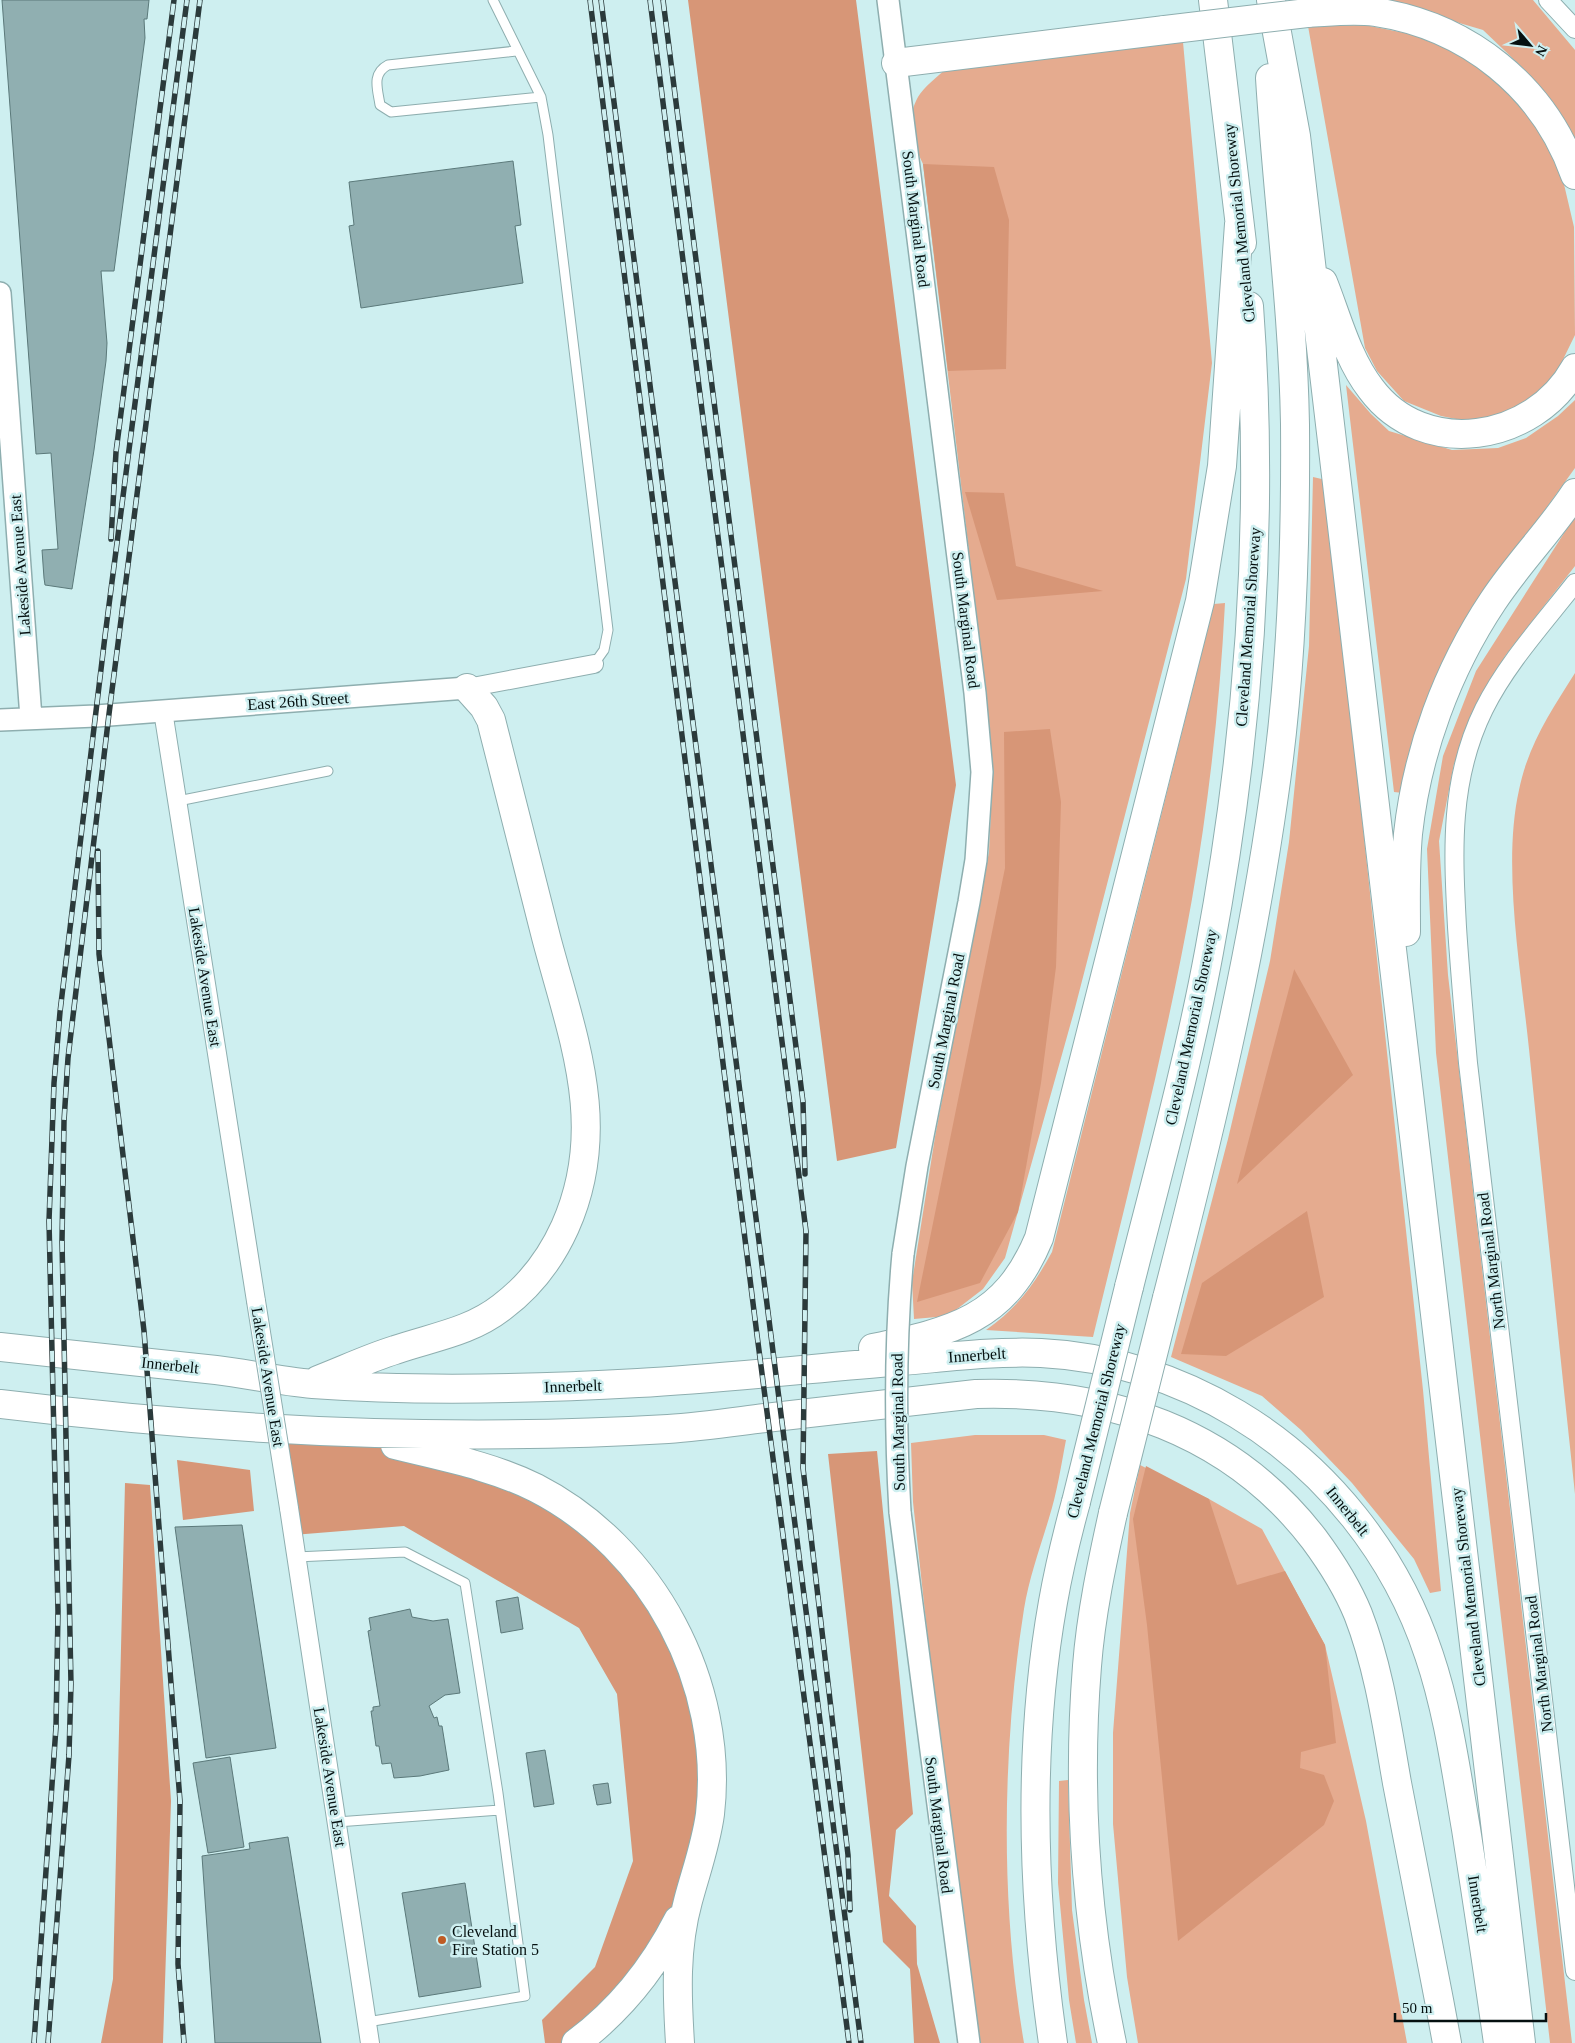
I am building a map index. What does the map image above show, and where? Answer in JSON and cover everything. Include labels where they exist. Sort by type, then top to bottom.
[{"type":"highway","name":"Cleveland Memorial Shoreway","points":[[1053,2043],[1045,1986],[1036,1879],[1036,1766],[1039,1710],[1053,1602],[1194,1026],[1222,880],[1241,736],[1252,592],[1256,444],[1253,360],[1213,0]]},
{"type":"highway","points":[[1112,2043],[1096,1957],[1084,1810],[1083,1736],[1092,1626],[1113,1512],[1204,1154],[1237,1012],[1264,864],[1283,717],[1292,571],[1295,423],[1266,0]]},
{"type":"highway","name":"Cleveland Memorial Shoreway","points":[[1271,0],[1296,136],[1521,2043]]},
{"type":"highway","points":[[896,63],[1307,13],[1356,11],[1391,15],[1426,24],[1471,46],[1509,74],[1532,98],[1560,141],[1575,175]]},
{"type":"highway","points":[[757,1373],[925,1337],[963,1323],[978,1316],[1005,1294],[1016,1282],[1032,1254],[1047,1206],[1200,601],[1222,466],[1239,224]]},
{"type":"highway","points":[[1308,246],[1354,362],[1362,377],[1382,401],[1406,419],[1433,430],[1458,434],[1486,433],[1506,428],[1539,410],[1553,398],[1575,368]]},
{"type":"highway","points":[[1405,1051],[1406,859],[1416,789],[1428,739],[1448,686],[1481,620],[1502,588],[1575,493]]},
{"type":"highway","points":[[309,1384],[396,1350],[460,1331],[478,1323],[502,1307],[523,1289],[540,1270],[559,1239],[577,1196],[587,1135],[582,1074],[491,720],[484,707],[468,688]]},
{"type":"highway","name":"Innerbelt","points":[[0,1347],[220,1371],[309,1384],[418,1388],[520,1388],[640,1383],[1006,1353],[1068,1355],[1126,1368],[1194,1390],[1254,1424],[1312,1470],[1335,1493],[1383,1557],[1404,1596],[1430,1657],[1456,1774],[1482,1929],[1498,2043]]},
{"type":"highway","points":[[0,1404],[94,1416],[343,1432],[506,1435],[670,1428],[976,1394],[1010,1393],[1050,1395],[1120,1409],[1156,1420],[1187,1434],[1219,1452],[1276,1496],[1300,1522],[1322,1551],[1342,1581],[1357,1613],[1378,1679],[1447,2043]]},
{"type":"highway","points":[[343,1432],[483,1467],[536,1488],[588,1523],[620,1552],[648,1584],[681,1642],[698,1687],[709,1734],[711,1786],[710,1813],[701,1859],[688,1901],[679,1946],[676,1982],[680,2043]]},
{"type":"highway","points":[[576,2043],[598,2026],[632,1993],[653,1964],[688,1901]]},
{"type":"highway","points":[[1434,1972],[1437,2043]]},
{"type":"street","name":"South Marginal Road","points":[[888,0],[974,683],[982,772],[976,860],[917,1166],[904,1254],[898,1317],[896,1388],[900,1512],[969,2043]]},
{"type":"street","points":[[1548,0],[1575,29]]},
{"type":"street","name":"Lakeside Avenue East","points":[[0,293],[31,718]]},
{"type":"street","name":"North Marginal Road","points":[[1575,583],[1507,670],[1484,709],[1462,771],[1454,817],[1453,840],[1468,1063],[1575,1971]]},
{"type":"street","name":"East 26th Street","points":[[0,720],[163,711],[468,688],[594,664]]},
{"type":"street","name":"Lakeside Avenue East","points":[[163,711],[289,1508],[370,2043]]},
{"type":"lane","points":[[492,0],[516,51],[541,97],[549,145],[608,630],[604,650],[594,664]]},
{"type":"lane","points":[[516,51],[388,65],[381,69],[376,80],[380,106],[391,112],[541,97]]},
{"type":"lane","points":[[178,802],[328,771]]},
{"type":"lane","points":[[296,1557],[405,1552],[465,1583],[500,1810],[525,1996],[367,2022]]},
{"type":"lane","points":[[337,1822],[500,1810]]},
{"type":"shaded area","points":[[688,0],[856,0],[956,785],[896,1148],[837,1161]]},
{"type":"shaded area","points":[[1382,0],[1533,0],[1575,50],[1575,139],[1552,101],[1527,72],[1483,30]]},
{"type":"shaded area","points":[[1365,25],[1410,34],[1459,53],[1498,80],[1544,126],[1559,163],[1574,227],[1575,335],[1552,382],[1524,405],[1494,418],[1466,421],[1441,416],[1404,401],[1377,371],[1365,348],[1308,26]]},
{"type":"shaded area","points":[[1183,42],[1212,363],[1186,579],[1075,1008],[1005,1258],[983,1289],[948,1316],[914,1319],[912,1282],[935,1137],[989,852],[992,787],[974,594],[923,164],[916,148],[912,131],[912,114],[921,93],[946,69]]},
{"type":"shaded area","points":[[923,164],[994,167],[1009,220],[1006,369],[948,371]]},
{"type":"shaded area","points":[[1346,385],[1371,414],[1389,431],[1452,450],[1498,448],[1526,438],[1558,416],[1575,400],[1575,468],[1529,532],[1485,587],[1426,703],[1403,793],[1394,792]]},
{"type":"shaded area","points":[[1313,477],[1326,480],[1423,1390],[1441,1591],[1430,1593],[1414,1559],[1352,1483],[1301,1430],[1262,1396],[1171,1357],[1228,1139],[1270,961],[1289,842],[1309,646]]},
{"type":"shaded area","points":[[965,492],[1004,493],[1016,566],[1103,591],[997,600]]},
{"type":"shaded area","points":[[1575,516],[1575,566],[1505,656],[1454,764],[1439,841],[1448,975],[1572,2043],[1550,2043],[1436,1053],[1427,849],[1443,756],[1476,671]]},
{"type":"shaded area","points":[[1225,603],[1213,751],[1192,899],[1158,1064],[1093,1337],[986,1330],[1007,1313],[1024,1295],[1052,1252],[1214,604]]},
{"type":"shaded area","points":[[1575,673],[1575,1494],[1518,953],[1512,852],[1514,820],[1519,790],[1528,758],[1541,729]]},
{"type":"shaded area","points":[[1050,729],[1061,802],[1056,967],[1041,1083],[1018,1212],[980,1283],[917,1302],[1005,868],[1004,732]]},
{"type":"shaded area","points":[[1294,970],[1353,1075],[1237,1184]]},
{"type":"shaded area","points":[[1307,1211],[1324,1297],[1226,1356],[1181,1354],[1202,1283]]},
{"type":"shaded area","points":[[343,1432],[483,1467],[635,1568],[709,1734],[688,1901],[576,2043],[545,2043],[542,2020],[595,1967],[633,1861],[617,1694],[579,1628],[404,1526],[293,1535],[278,1434]]},
{"type":"shaded area","points":[[975,1435],[1044,1435],[1066,1440],[1054,1499],[1026,1597],[1011,1716],[1007,1826],[1008,1881],[1016,1990],[1024,2043],[979,2043],[929,1649],[913,1502],[911,1443]]},
{"type":"shaded area","points":[[877,1451],[913,1814],[896,1830],[889,1896],[916,1926],[917,1964],[940,2043],[914,2043],[910,1969],[883,1942],[828,1454]]},
{"type":"shaded area","points":[[177,1460],[250,1470],[254,1511],[183,1520]]},
{"type":"shaded area","points":[[1140,1465],[1209,1499],[1262,1529],[1325,1645],[1366,1821],[1407,2043],[1138,2043],[1127,1977],[1113,1824],[1113,1733],[1130,1513]]},
{"type":"shaded area","points":[[1146,1466],[1209,1499],[1237,1585],[1285,1571],[1325,1645],[1336,1743],[1301,1752],[1300,1768],[1324,1775],[1334,1801],[1324,1825],[1178,1941],[1147,1625],[1133,1519]]},
{"type":"shaded area","points":[[125,1483],[150,1485],[171,1801],[163,2043],[101,2043],[113,1979]]},
{"type":"shaded area","points":[[1068,1780],[1072,1910],[1084,2000],[1092,2043],[1076,2043],[1069,2000],[1058,1883],[1059,1781]]},
{"type":"building","points":[[2,0],[149,0],[147,19],[144,19],[145,38],[114,271],[101,271],[107,343],[106,361],[72,589],[45,585],[44,578],[42,550],[58,549],[51,453],[36,454]]},
{"type":"building","points":[[513,161],[521,225],[515,226],[523,283],[361,308],[349,226],[354,225],[349,182]]},
{"type":"building","points":[[242,1525],[276,1748],[206,1758],[175,1527]]},
{"type":"building","points":[[518,1597],[523,1629],[501,1633],[496,1601]]},
{"type":"building","points":[[410,1609],[412,1617],[433,1621],[448,1619],[460,1693],[445,1695],[429,1706],[434,1718],[437,1717],[439,1726],[442,1726],[449,1770],[420,1776],[394,1778],[391,1763],[382,1764],[379,1746],[376,1746],[371,1711],[373,1711],[373,1707],[380,1706],[368,1631],[371,1630],[369,1618]]},
{"type":"building","points":[[545,1750],[554,1804],[534,1807],[526,1753]]},
{"type":"building","points":[[230,1757],[244,1847],[208,1853],[193,1763]]},
{"type":"building","points":[[608,1783],[611,1803],[597,1805],[593,1785]]},
{"type":"building","points":[[288,1837],[321,2043],[215,2043],[202,1856],[250,1849],[249,1843]]},
{"type":"building","name":"Cleveland Fire Station 5","points":[[465,1883],[481,1987],[419,1997],[402,1893]]},
{"type":"railway","points":[[111,539],[116,452],[174,0]]},
{"type":"railway","points":[[34,2043],[56,1727],[58,1611],[49,1221],[54,1083],[60,1012],[105,636],[187,0]]},
{"type":"railway","points":[[48,2043],[69,1755],[71,1684],[62,1241],[64,1121],[68,1058],[109,714],[200,0]]},
{"type":"railway","points":[[590,0],[757,1335],[849,2043]]},
{"type":"railway","points":[[601,0],[861,2043]]},
{"type":"railway","points":[[650,0],[806,1231],[803,1468],[848,1855],[850,1910]]},
{"type":"railway","points":[[663,0],[803,1102],[805,1174]]},
{"type":"railway","points":[[98,851],[99,954],[144,1331],[180,1801],[178,1964],[184,2043]]},
{"type":"place","name":"Cleveland Fire Station 5","points":[[442,1940]]}]
